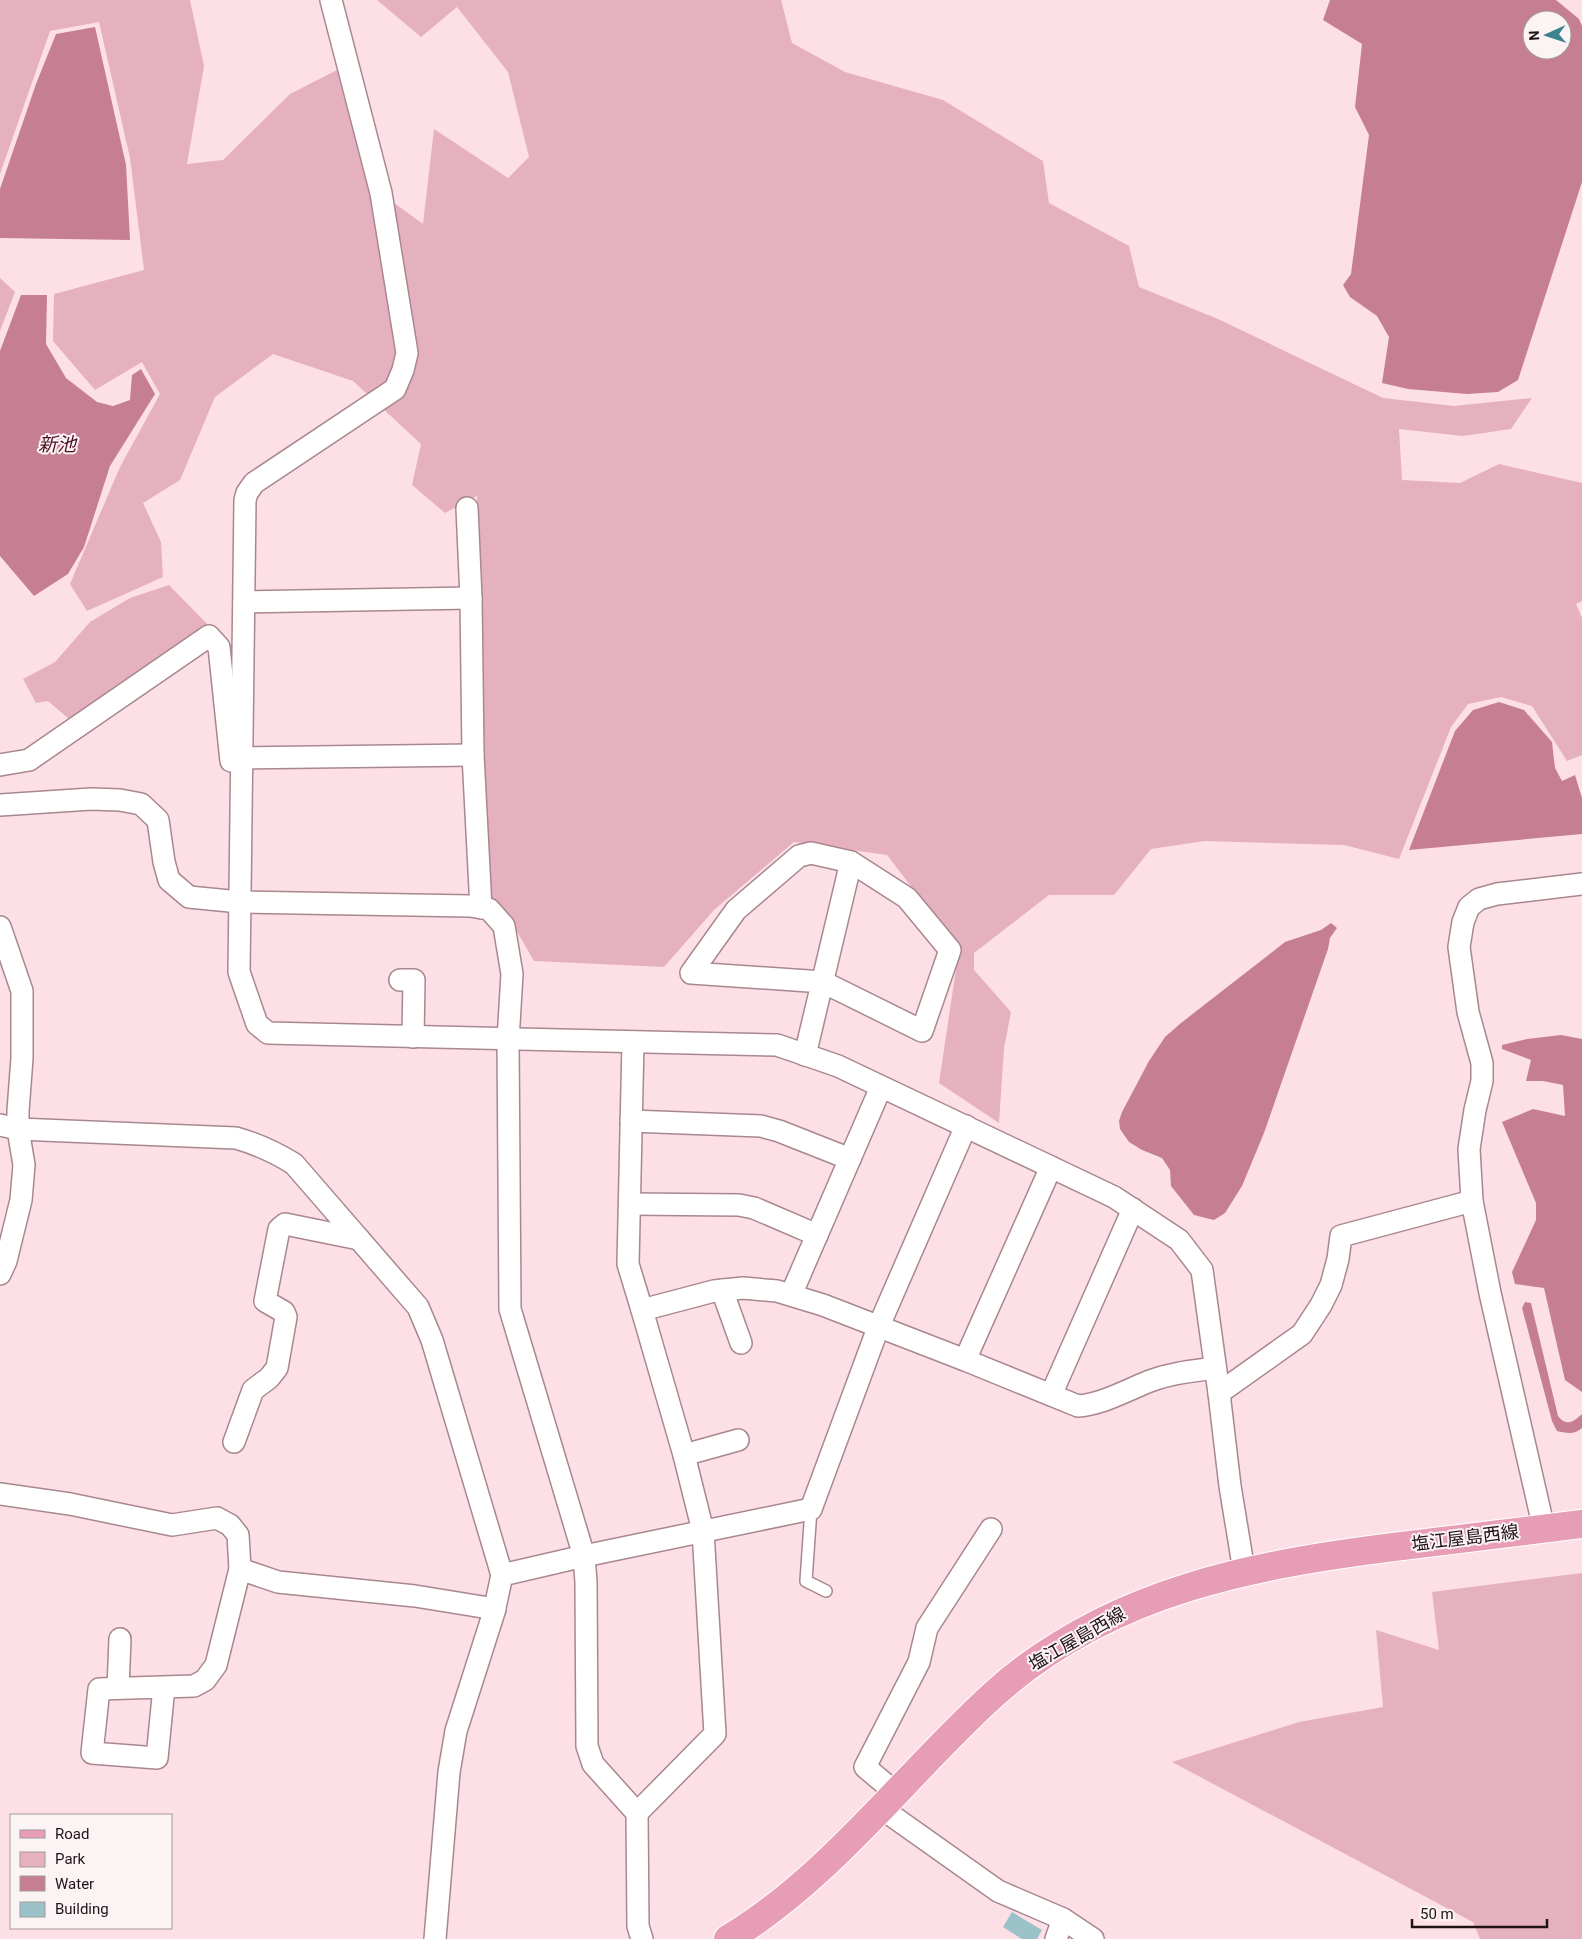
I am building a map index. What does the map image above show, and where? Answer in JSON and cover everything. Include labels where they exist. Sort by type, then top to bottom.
[{"type":"main road","name":"塩江屋島西線","points":[[728,1939],[768,1912],[841,1850],[993,1695],[1032,1664],[1069,1640],[1127,1609],[1183,1588],[1244,1571],[1307,1558],[1582,1524]]},
{"type":"street","points":[[331,0],[381,193],[407,353],[403,370],[395,389],[254,482],[247,492],[245,500],[239,972],[257,1024],[268,1033],[777,1045],[838,1066],[1114,1197],[1180,1240],[1202,1270],[1230,1486],[1244,1571]]},
{"type":"street","points":[[467,508],[471,598],[473,754],[481,908]]},
{"type":"street","points":[[244,602],[471,598]]},
{"type":"street","points":[[0,766],[29,760],[208,636],[219,647],[241,861]]},
{"type":"street","points":[[242,758],[473,754]]},
{"type":"street","points":[[0,805],[91,799],[120,800],[142,804],[158,820],[164,862],[169,880],[189,897],[240,902],[481,908],[489,909],[504,926],[512,974],[508,1040],[510,1309],[584,1556],[588,1746],[593,1764],[637,1812],[638,1926],[642,1939]]},
{"type":"street","points":[[811,853],[851,862],[907,898],[950,950],[922,1031],[823,982],[691,973],[736,910],[799,856],[811,853]]},
{"type":"street","points":[[805,1055],[851,862]]},
{"type":"street","points":[[1544,1529],[1490,1293],[1472,1201],[1470,1149],[1475,1110],[1482,1081],[1482,1063],[1468,1012],[1459,947],[1463,922],[1469,907],[1479,899],[1497,894],[1582,884]]},
{"type":"street","points":[[0,926],[22,990],[22,1058],[18,1111],[9,1127]]},
{"type":"street","points":[[400,980],[414,980],[413,1037]]},
{"type":"street","points":[[633,1042],[628,1264],[684,1455],[703,1531],[715,1734],[637,1812]]},
{"type":"street","points":[[790,1295],[881,1086]]},
{"type":"street","points":[[631,1122],[761,1126],[780,1130],[850,1159]]},
{"type":"street","points":[[502,1575],[811,1508],[878,1328],[966,1126]]},
{"type":"street","points":[[9,1127],[226,1138],[256,1144],[294,1164],[418,1307],[432,1340],[502,1575],[495,1609],[455,1739],[449,1772],[435,1939]]},
{"type":"street","points":[[0,1274],[6,1261],[21,1200],[24,1165],[9,1127]]},
{"type":"street","points":[[965,1360],[1051,1167]]},
{"type":"street","points":[[1219,1393],[1302,1334],[1322,1305],[1331,1285],[1338,1259],[1341,1236],[1472,1201]]},
{"type":"street","points":[[630,1204],[739,1205],[754,1208],[817,1235]]},
{"type":"street","points":[[1051,1395],[1133,1209]]},
{"type":"street","points":[[234,1442],[254,1390],[269,1378],[277,1368],[286,1317],[284,1312],[265,1301],[279,1229],[285,1224],[359,1239]]},
{"type":"street","points":[[642,1310],[722,1290],[743,1288],[777,1291],[823,1305],[1078,1406],[1091,1405],[1152,1380],[1172,1374],[1215,1368]]},
{"type":"street","points":[[722,1290],[741,1343]]},
{"type":"street","points":[[684,1455],[738,1440]]},
{"type":"street","points":[[0,1494],[70,1504],[172,1525],[217,1518],[230,1525],[238,1535],[240,1569],[216,1665],[205,1680],[194,1686],[99,1689],[92,1753],[157,1758],[164,1687]]},
{"type":"street","points":[[991,1529],[927,1628],[919,1662],[865,1767],[888,1800],[998,1890],[1059,1929],[1093,1939]]},
{"type":"street","points":[[240,1569],[278,1582],[415,1596],[495,1609]]},
{"type":"street","points":[[118,1688],[120,1639]]},
{"type":"lane","points":[[811,1508],[806,1581],[826,1591]]},
{"type":"green space","points":[[0,0],[190,0],[204,66],[187,164],[223,160],[290,94],[337,70],[367,183],[423,224],[434,129],[508,178],[529,157],[508,72],[457,7],[421,37],[377,0],[781,0],[792,43],[845,72],[943,100],[1043,161],[1049,203],[1129,246],[1139,287],[1218,319],[1383,398],[1454,406],[1532,398],[1511,429],[1463,436],[1399,429],[1402,480],[1460,483],[1499,464],[1582,483],[1582,601],[1576,604],[1582,618],[1582,755],[1567,761],[1532,706],[1501,697],[1468,704],[1451,727],[1399,859],[1344,845],[1204,841],[1151,849],[1114,895],[1049,895],[974,953],[974,970],[1011,1012],[1004,1048],[999,1123],[939,1083],[959,949],[887,855],[794,842],[714,910],[664,967],[534,961],[511,921],[489,901],[477,496],[445,513],[412,485],[421,444],[353,381],[273,354],[215,397],[180,480],[143,503],[161,542],[163,577],[87,611],[70,584],[120,467],[160,394],[142,362],[95,390],[53,341],[54,294],[144,270],[130,158],[99,22],[50,31],[0,174]]},
{"type":"green space","points":[[0,278],[15,292],[0,331]]},
{"type":"green space","points":[[169,585],[210,627],[75,724],[48,701],[36,703],[23,679],[55,662],[90,622],[130,598]]},
{"type":"green space","points":[[1582,1573],[1582,1939],[1480,1939],[1473,1922],[1172,1762],[1299,1722],[1383,1707],[1376,1630],[1439,1650],[1432,1592]]},
{"type":"water","points":[[1330,0],[1556,0],[1568,10],[1522,10],[1522,60],[1572,60],[1572,13],[1579,19],[1582,26],[1582,182],[1518,380],[1498,392],[1467,394],[1408,389],[1382,383],[1389,337],[1377,316],[1350,297],[1343,285],[1351,274],[1369,135],[1355,107],[1362,44],[1323,20]]},
{"type":"water","points":[[95,27],[126,165],[130,240],[0,238],[0,189],[36,84],[56,34]]},
{"type":"water","name":"新池","points":[[21,295],[47,295],[46,344],[66,378],[97,402],[113,406],[130,400],[132,375],[141,369],[155,394],[110,466],[84,547],[68,574],[34,596],[0,556],[0,351]]},
{"type":"water","points":[[1499,702],[1524,710],[1552,742],[1555,768],[1562,781],[1575,775],[1582,798],[1582,834],[1409,850],[1455,731],[1473,710]]},
{"type":"water","points":[[1331,923],[1337,928],[1330,938],[1328,949],[1264,1133],[1242,1186],[1225,1213],[1214,1220],[1194,1215],[1171,1186],[1170,1170],[1162,1158],[1142,1150],[1129,1142],[1120,1129],[1119,1121],[1122,1112],[1149,1061],[1165,1037],[1285,942],[1321,930]]},
{"type":"water","points":[[1561,1035],[1582,1039],[1582,1392],[1565,1380],[1544,1288],[1515,1284],[1512,1272],[1536,1220],[1536,1203],[1502,1122],[1533,1109],[1565,1116],[1563,1085],[1543,1081],[1526,1081],[1531,1060],[1502,1049],[1502,1045],[1527,1039]]},
{"type":"water","points":[[1525,1302],[1531,1303],[1558,1416],[1564,1421],[1570,1422],[1582,1414],[1582,1428],[1576,1432],[1557,1431],[1552,1421],[1522,1308]]},
{"type":"building","points":[[1012,1912],[1042,1930],[1037,1939],[1022,1939],[1003,1927]]}]
